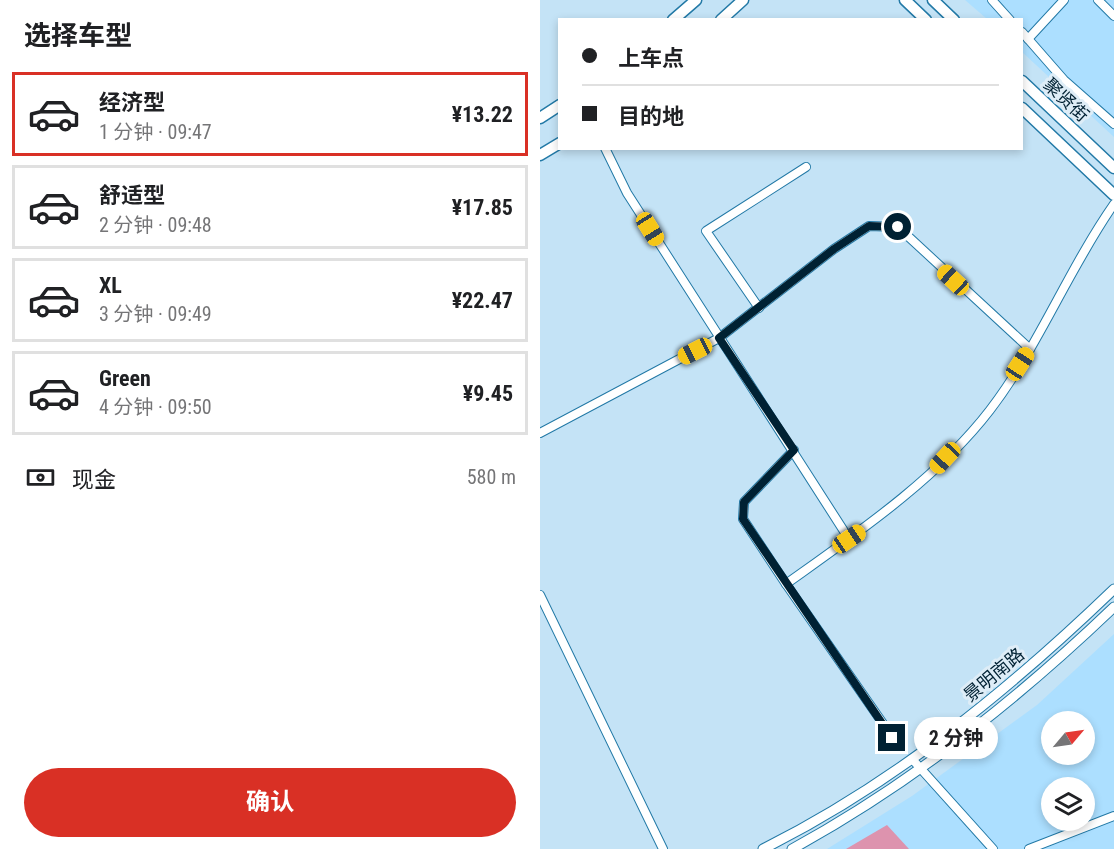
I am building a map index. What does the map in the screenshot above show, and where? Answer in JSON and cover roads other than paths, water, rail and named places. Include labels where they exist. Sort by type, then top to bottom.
[{"type":"main road","points":[[675,18],[696,0]]},
{"type":"main road","points":[[723,18],[743,0]]},
{"type":"main road","points":[[905,0],[924,18]]},
{"type":"main road","points":[[933,0],[952,18]]},
{"type":"main road","name":"聚贤街","points":[[1023,82],[1114,168]]},
{"type":"main road","points":[[540,118],[558,106]]},
{"type":"main road","name":"聚贤街","points":[[1023,109],[1114,195]]},
{"type":"main road","points":[[540,155],[558,144]]},
{"type":"street","points":[[992,0],[1008,18]]},
{"type":"street","points":[[1028,39],[1064,0]]},
{"type":"street","points":[[1098,0],[1114,16]]},
{"type":"street","points":[[1023,33],[1064,80],[1114,124]]},
{"type":"street","points":[[605,150],[627,193],[849,539]]},
{"type":"street","points":[[759,308],[706,231],[806,167]]},
{"type":"street","points":[[786,584],[849,539],[930,473],[989,411],[1030,349],[1086,245],[1114,204]]},
{"type":"street","points":[[540,433],[719,338],[834,249],[869,226],[898,227],[1030,349]]},
{"type":"street","points":[[794,450],[744,502],[743,519],[892,738]]},
{"type":"street","name":"景明南路","points":[[763,849],[834,811],[913,760],[1019,676],[1114,589]]},
{"type":"street","points":[[540,595],[663,849]]},
{"type":"street","name":"景明南路","points":[[792,849],[842,822],[921,770],[1028,686],[1114,607]]},
{"type":"street","points":[[913,760],[993,849]]},
{"type":"street","points":[[1029,849],[1114,816]]}]
